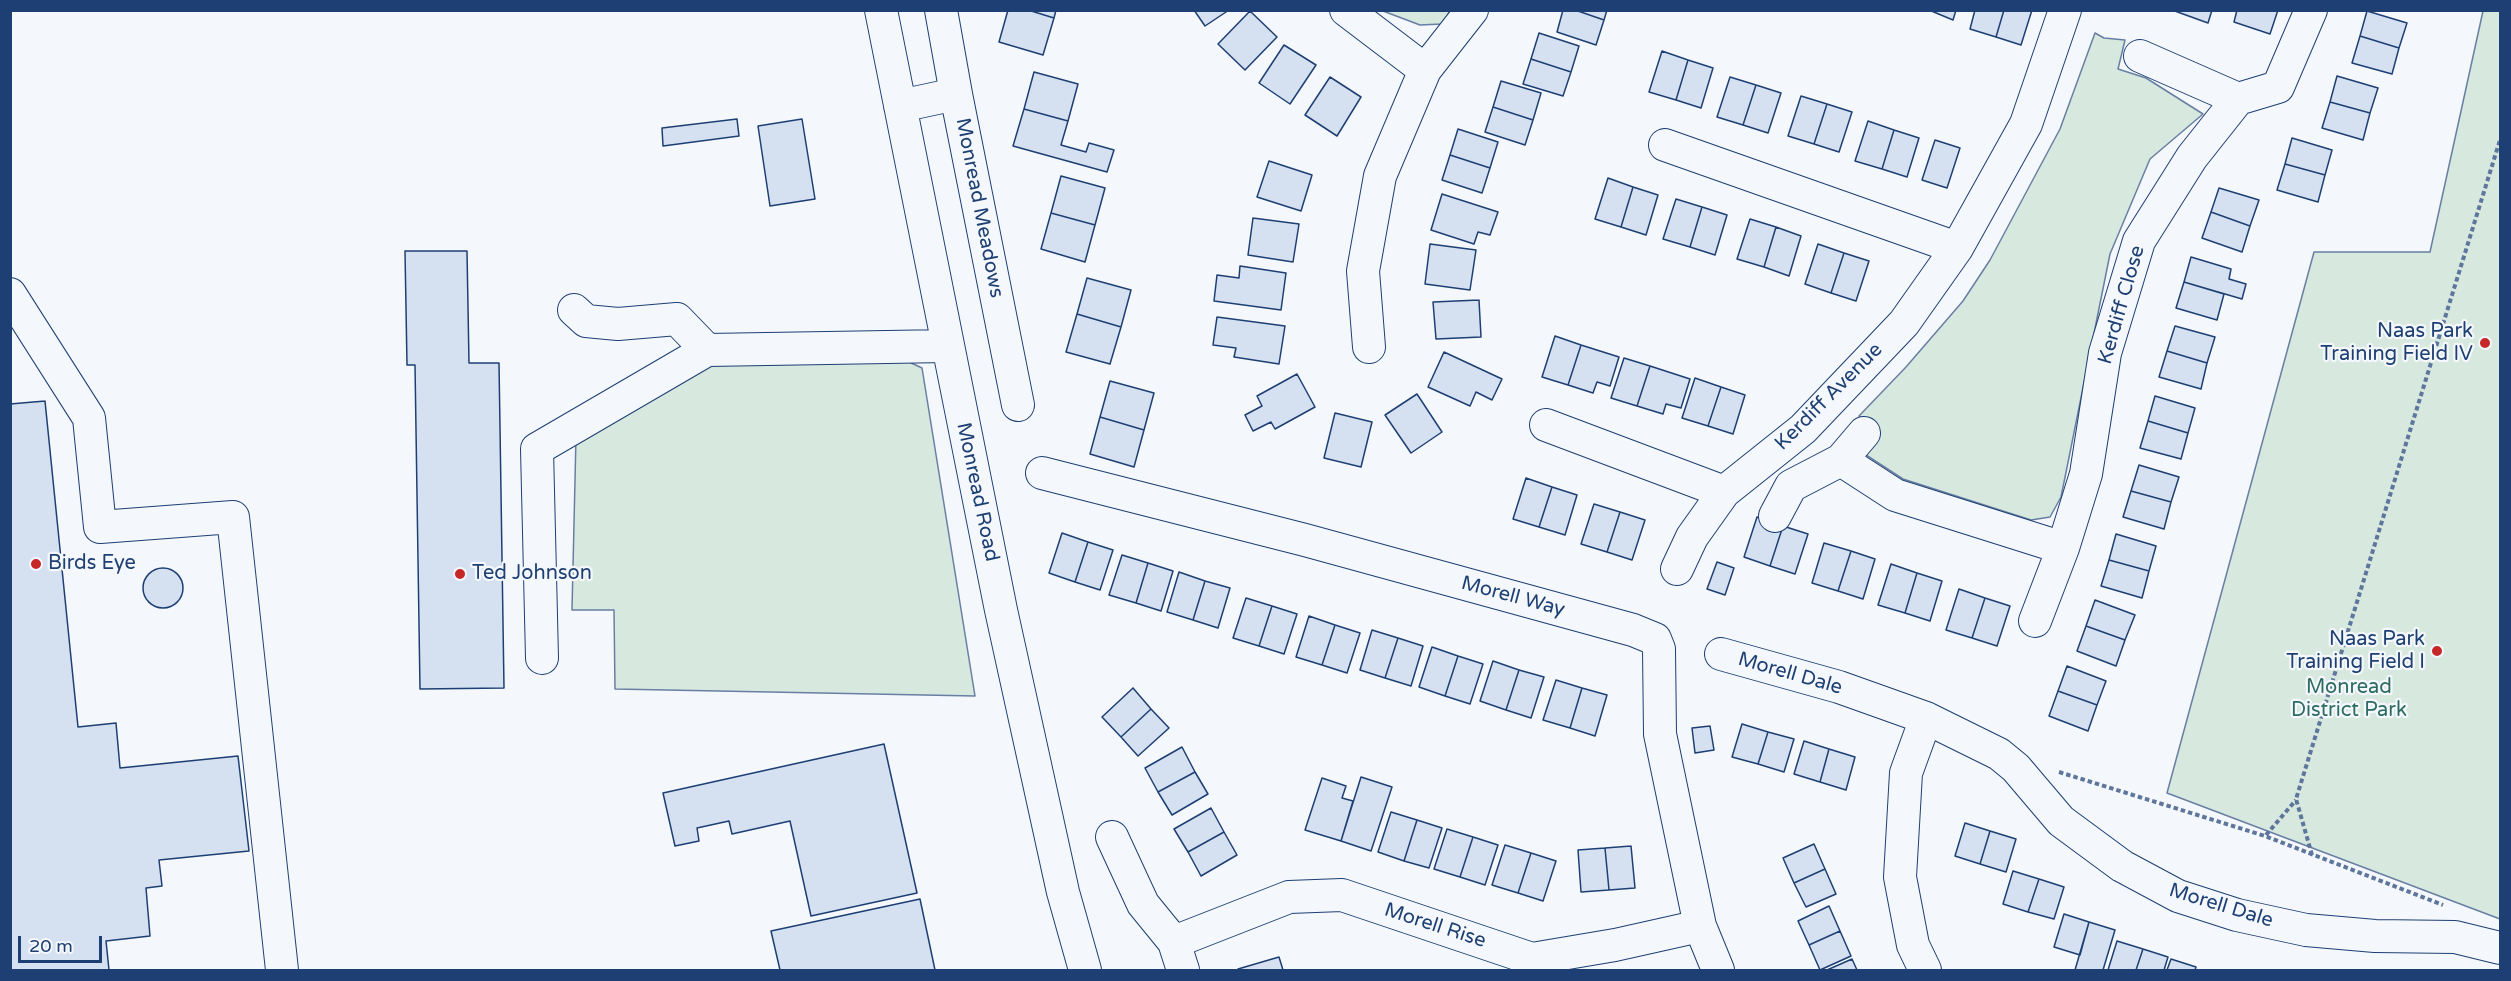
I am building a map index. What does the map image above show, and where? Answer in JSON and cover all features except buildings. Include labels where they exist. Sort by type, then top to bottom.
[{"type":"street","name":"Monread Road","points":[[881,10],[1001,610],[1060,881],[1085,970]]},
{"type":"street","name":"Monread Meadows","points":[[941,10],[1018,405]]},
{"type":"street","points":[[1346,10],[1425,70]]},
{"type":"street","points":[[1369,347],[1364,271],[1380,176],[1425,70],[1472,10]]},
{"type":"street","name":"Kerdiff Avenue","points":[[1677,569],[1692,537],[1725,492],[1803,429],[1904,323],[1957,248],[2026,124],[2064,10]]},
{"type":"street","points":[[2140,57],[2238,99],[2278,87],[2311,10]]},
{"type":"street","points":[[900,106],[956,94]]},
{"type":"street","name":"Kerdiff Close","points":[[2035,621],[2063,548],[2086,474],[2105,353],[2139,242],[2192,157],[2238,99]]},
{"type":"street","points":[[1665,145],[1957,248]]},
{"type":"street","points":[[10,294],[89,418],[100,527],[233,517],[282,970]]},
{"type":"street","points":[[574,310],[586,321],[618,324],[676,319],[707,350]]},
{"type":"street","points":[[542,658],[537,449],[707,350],[947,346]]},
{"type":"street","points":[[1546,425],[1725,492]]},
{"type":"street","points":[[1776,516],[1791,486],[1841,460],[1864,433]]},
{"type":"street","points":[[1841,460],[1895,495],[2063,548]]},
{"type":"street","name":"Morell Way","points":[[1042,473],[1317,543],[1633,630],[1655,639],[1659,649],[1660,734],[1700,926],[1718,970]]},
{"type":"street","name":"Morell Dale","points":[[1721,654],[1839,687],[1926,718],[1999,754],[2016,768],[2061,821],[2122,866],[2178,896],[2237,915],[2306,930],[2375,936],[2454,937],[2500,948]]},
{"type":"street","points":[[1925,970],[1913,945],[1900,877],[1906,773],[1926,718]]},
{"type":"street","points":[[1112,837],[1143,904],[1178,956]]},
{"type":"street","name":"Morell Rise","points":[[1178,956],[1289,897],[1342,896],[1532,965],[1700,926]]},
{"type":"path","points":[[2265,836],[2296,799],[2500,140]]},
{"type":"path","points":[[2016,768],[2027,762],[2265,836],[2445,906]]},
{"type":"path","points":[[2296,799],[2312,855]]},
{"type":"green space","points":[[1383,11],[1450,11],[1442,24],[1420,25]]},
{"type":"green space","name":"Monread District Park","points":[[2483,11],[2500,11],[2500,919],[2167,793],[2314,252],[2430,252]]},
{"type":"green space","points":[[2095,33],[2104,38],[2125,40],[2118,69],[2146,78],[2203,114],[2150,159],[2110,254],[2061,497],[2050,517],[2031,520],[1903,479],[1866,455],[1875,436],[1859,416],[1906,367],[1963,301],[1990,260],[2060,129]]},
{"type":"green space","points":[[725,349],[890,353],[922,368],[975,696],[615,689],[614,610],[572,610],[576,437]]},
{"type":"place","name":"Naas Park Training Field IV","points":[[2485,343]]},
{"type":"place","name":"Birds Eye","points":[[36,564]]},
{"type":"place","name":"Ted Johnson","points":[[460,574]]},
{"type":"place","name":"Naas Park Training Field I","points":[[2437,651]]}]
